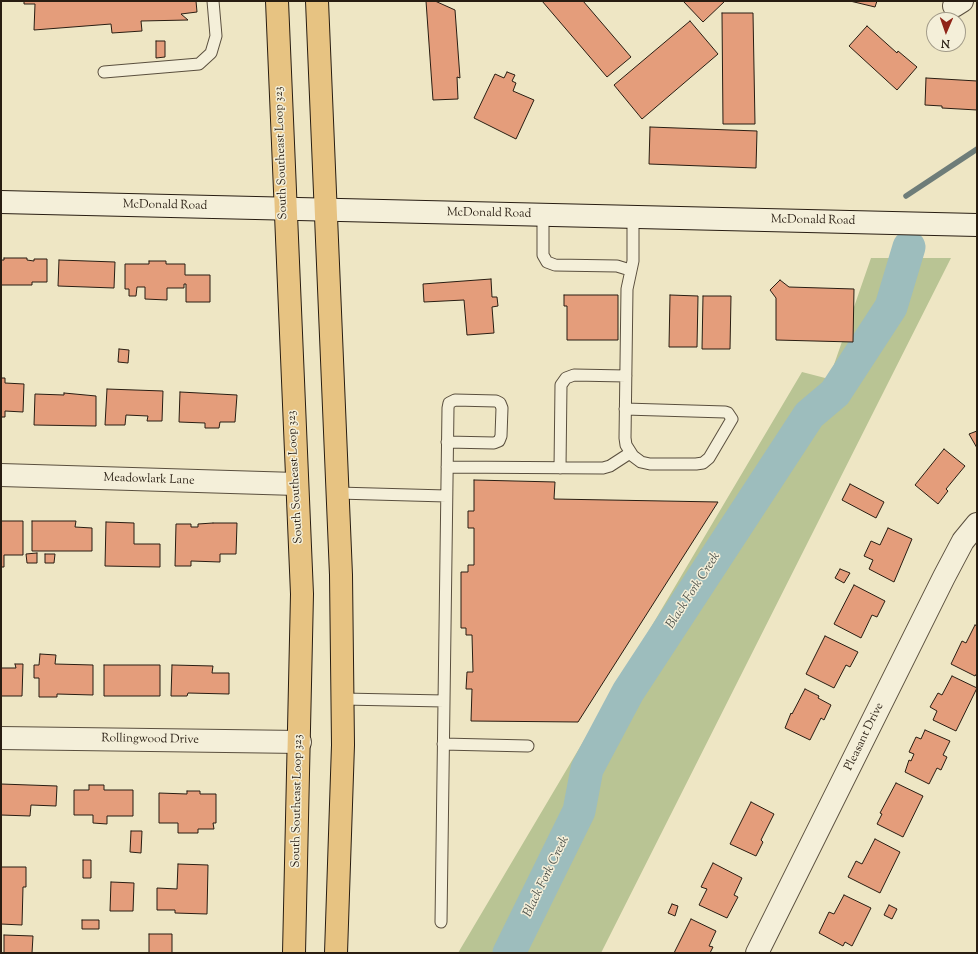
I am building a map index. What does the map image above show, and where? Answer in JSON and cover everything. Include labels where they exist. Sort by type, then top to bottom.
[{"type":"highway","name":"South Southeast Loop 323","points":[[277,1],[296,484],[302,594],[300,742],[294,953]]},
{"type":"highway","points":[[317,1],[341,575],[343,699],[336,953]]},
{"type":"street","name":"McDonald Road","points":[[1,202],[977,225]]},
{"type":"street","name":"Meadowlark Lane","points":[[1,475],[296,484]]},
{"type":"street","name":"Pleasant Drive","points":[[757,953],[944,577],[963,541],[977,524]]},
{"type":"street","name":"Rollingwood Drive","points":[[1,738],[300,742]]},
{"type":"lane","points":[[104,72],[199,64],[211,53],[216,36],[213,1]]},
{"type":"lane","points":[[543,215],[543,255],[547,262],[555,265],[617,266],[630,270]]},
{"type":"lane","points":[[625,409],[725,412],[728,413],[732,419],[732,423],[709,458],[703,463],[650,464],[641,462],[630,453],[625,438],[625,409],[627,289],[633,261],[633,217]]},
{"type":"lane","points":[[560,468],[561,385],[566,378],[574,374],[626,376]]},
{"type":"lane","points":[[441,922],[446,496],[447,442],[449,403],[455,400],[496,401],[500,404],[502,408],[502,436],[499,441],[494,443],[447,442]]},
{"type":"lane","points":[[447,467],[603,468],[610,466],[630,453]]},
{"type":"lane","points":[[338,493],[446,496]]},
{"type":"lane","points":[[343,699],[444,701]]},
{"type":"lane","points":[[443,744],[528,746]]},
{"type":"green space","points":[[871,258],[951,258],[601,953],[458,953],[802,372],[829,379]]},
{"type":"building","points":[[24,1],[196,1],[197,12],[181,14],[188,20],[141,21],[142,31],[112,33],[111,24],[34,30],[35,4],[24,4]]},
{"type":"building","points":[[426,1],[435,1],[455,10],[460,78],[457,77],[458,99],[433,100]]},
{"type":"building","points":[[542,1],[583,1],[631,57],[607,77]]},
{"type":"building","points":[[683,1],[725,1],[703,22]]},
{"type":"building","points":[[850,1],[877,1],[875,7]]},
{"type":"building","points":[[722,13],[753,13],[755,124],[723,124]]},
{"type":"building","points":[[690,21],[718,54],[642,119],[614,85]]},
{"type":"building","points":[[867,26],[897,53],[898,51],[917,67],[897,90],[849,46]]},
{"type":"building","points":[[156,41],[165,41],[165,57],[156,58]]},
{"type":"building","points":[[507,72],[515,75],[512,81],[516,83],[513,91],[534,100],[516,139],[474,118],[495,74],[504,78]]},
{"type":"building","points":[[926,78],[977,81],[977,110],[942,108],[942,106],[925,105]]},
{"type":"building","points":[[650,127],[757,131],[756,168],[649,164]]},
{"type":"building","points":[[4,258],[27,258],[27,260],[34,261],[34,259],[47,259],[47,282],[32,282],[32,285],[1,285],[1,260],[4,260]]},
{"type":"building","points":[[59,260],[115,262],[114,288],[58,286]]},
{"type":"building","points":[[149,261],[166,261],[166,264],[185,264],[185,275],[210,275],[210,302],[186,302],[186,284],[184,284],[184,288],[167,288],[167,300],[145,299],[145,287],[137,287],[136,296],[129,296],[129,289],[125,289],[125,264],[149,264]]},
{"type":"building","points":[[491,279],[492,297],[497,297],[498,306],[492,307],[494,333],[467,335],[464,300],[424,302],[423,284]]},
{"type":"building","points":[[780,280],[789,287],[854,289],[853,342],[776,340],[776,298],[770,290]]},
{"type":"building","points":[[564,295],[618,295],[618,340],[567,340],[567,306],[564,306]]},
{"type":"building","points":[[670,295],[698,296],[697,347],[669,347]]},
{"type":"building","points":[[703,296],[731,296],[730,349],[702,349]]},
{"type":"building","points":[[119,349],[129,350],[128,363],[118,362]]},
{"type":"building","points":[[1,378],[5,378],[5,383],[24,384],[23,412],[5,411],[5,417],[1,417]]},
{"type":"building","points":[[107,389],[163,391],[162,421],[147,421],[148,416],[126,415],[125,425],[105,425]]},
{"type":"building","points":[[180,392],[237,395],[235,422],[220,422],[219,428],[205,428],[205,423],[179,422]]},
{"type":"building","points":[[64,393],[96,396],[96,426],[34,425],[35,394],[64,395]]},
{"type":"building","points":[[977,431],[977,448],[969,434]]},
{"type":"building","points":[[944,449],[965,466],[946,489],[948,491],[938,504],[915,485]]},
{"type":"building","points":[[474,480],[555,482],[554,499],[718,502],[578,722],[471,721],[472,689],[466,689],[467,672],[473,672],[472,635],[466,635],[466,628],[461,628],[461,572],[468,572],[468,565],[474,565],[474,528],[468,528],[468,511],[474,511]]},
{"type":"building","points":[[850,484],[884,502],[876,518],[842,500]]},
{"type":"building","points":[[1,521],[23,521],[23,555],[4,555],[4,567],[1,567]]},
{"type":"building","points":[[32,521],[76,521],[75,527],[92,528],[92,551],[32,551]]},
{"type":"building","points":[[106,522],[134,523],[134,544],[160,544],[160,567],[105,566]]},
{"type":"building","points":[[237,523],[236,554],[220,554],[220,562],[191,561],[191,566],[175,566],[176,524],[191,524],[191,527],[198,527],[198,524]]},
{"type":"building","points":[[888,528],[912,539],[894,582],[869,569],[873,560],[864,556],[871,541],[880,545]]},
{"type":"building","points":[[37,553],[37,563],[27,563],[26,554]]},
{"type":"building","points":[[45,554],[55,554],[54,563],[45,563]]},
{"type":"building","points":[[840,569],[850,573],[844,583],[835,578]]},
{"type":"building","points":[[854,585],[885,601],[877,617],[872,615],[861,638],[834,624]]},
{"type":"building","points":[[975,625],[977,626],[977,673],[975,676],[951,664],[962,641],[966,643]]},
{"type":"building","points":[[825,636],[858,652],[850,667],[846,665],[834,688],[806,674]]},
{"type":"building","points":[[40,654],[56,655],[55,664],[93,665],[93,695],[57,694],[57,697],[39,697],[39,678],[34,678],[34,665],[39,665]]},
{"type":"building","points":[[15,664],[23,664],[22,696],[1,696],[1,668],[16,668]]},
{"type":"building","points":[[104,665],[160,665],[160,696],[104,696]]},
{"type":"building","points":[[172,665],[213,666],[212,673],[229,673],[229,694],[188,693],[187,696],[171,696]]},
{"type":"building","points":[[952,676],[977,688],[956,731],[933,720],[937,711],[930,707],[938,693],[942,695]]},
{"type":"building","points":[[805,689],[819,696],[818,698],[831,705],[824,720],[821,718],[810,740],[785,728],[791,713],[792,714]]},
{"type":"building","points":[[925,730],[950,741],[943,755],[947,757],[941,770],[937,768],[929,784],[905,772],[909,760],[911,761],[914,754],[909,752],[916,737],[921,739]]},
{"type":"building","points":[[896,783],[923,796],[903,837],[877,824],[882,814],[880,813]]},
{"type":"building","points":[[1,784],[57,786],[56,806],[31,805],[30,816],[1,815]]},
{"type":"building","points":[[89,785],[104,785],[104,790],[133,790],[133,816],[107,816],[107,824],[93,823],[93,815],[74,815],[74,790],[89,790]]},
{"type":"building","points":[[187,791],[200,791],[200,794],[216,794],[216,823],[213,823],[214,829],[198,829],[198,833],[178,833],[178,823],[159,823],[159,793],[187,794]]},
{"type":"building","points":[[751,802],[774,814],[761,840],[763,842],[756,856],[730,844]]},
{"type":"building","points":[[131,831],[142,831],[141,853],[130,852]]},
{"type":"building","points":[[875,839],[900,852],[880,893],[848,877],[856,861],[862,864]]},
{"type":"building","points":[[83,860],[91,860],[91,878],[83,878]]},
{"type":"building","points":[[713,863],[742,878],[734,895],[738,897],[727,918],[699,905],[707,889],[701,887]]},
{"type":"building","points":[[178,864],[208,865],[207,914],[175,913],[175,910],[157,910],[157,888],[177,889]]},
{"type":"building","points":[[1,867],[26,867],[26,887],[23,887],[22,925],[1,924]]},
{"type":"building","points":[[111,882],[134,883],[133,911],[110,911]]},
{"type":"building","points":[[844,895],[871,908],[852,946],[845,942],[843,946],[819,933],[829,912],[834,914]]},
{"type":"building","points":[[672,904],[678,906],[675,916],[668,913]]},
{"type":"building","points":[[889,905],[897,909],[892,919],[884,915]]},
{"type":"building","points":[[691,919],[716,931],[709,946],[713,947],[710,953],[674,953]]},
{"type":"building","points":[[82,920],[99,920],[99,929],[82,929]]},
{"type":"building","points":[[149,934],[172,934],[172,953],[149,953]]},
{"type":"building","points":[[4,935],[33,936],[32,953],[4,953]]},
{"type":"waterway","name":"Black Fork Creek","points":[[906,196],[977,149]]},
{"type":"waterway","name":"Black Fork Creek","points":[[509,953],[579,811],[587,769],[628,692],[809,415],[835,393],[891,307],[909,247]]}]
